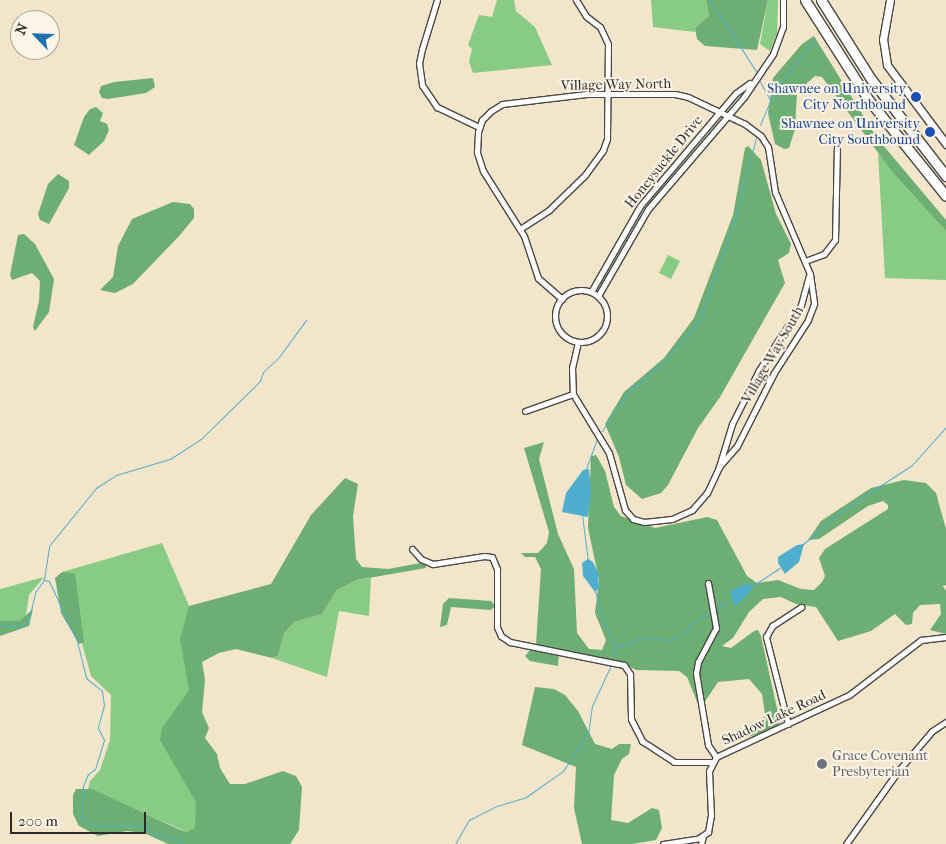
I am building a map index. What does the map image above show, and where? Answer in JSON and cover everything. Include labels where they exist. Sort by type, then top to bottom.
[{"type":"highway","points":[[805,0],[868,99],[946,196]]},
{"type":"highway","points":[[821,0],[881,93],[946,176]]},
{"type":"main road","points":[[890,0],[883,39],[886,62],[946,144]]},
{"type":"street","points":[[437,0],[419,63],[422,85],[437,107],[479,127],[477,152],[483,171],[520,229],[538,278],[562,299]]},
{"type":"street","points":[[520,229],[549,210],[594,165],[607,139],[608,94],[605,35],[586,16],[576,0]]},
{"type":"street","name":"Honeysuckle Drive","points":[[598,296],[648,209],[727,116],[779,41],[784,13],[783,0]]},
{"type":"street","name":"Honeysuckle Drive","points":[[591,292],[640,206],[736,93],[751,82]]},
{"type":"street","name":"Village Way North","points":[[479,127],[486,115],[502,104],[608,94],[675,94],[719,112]]},
{"type":"street","name":"Village Way South","points":[[719,112],[750,127],[765,141],[775,192],[810,274],[814,295],[812,312],[774,373],[737,446],[719,467]]},
{"type":"street","points":[[805,261],[824,254],[835,240],[837,147]]},
{"type":"street","name":"Village Way South","points":[[578,342],[572,368],[573,394],[606,448],[625,510],[633,519],[654,522],[684,516],[704,498],[719,467],[725,440],[759,370],[801,305],[810,274]]},
{"type":"street","points":[[575,291],[591,292],[598,296],[607,310],[605,327],[594,339],[578,342],[558,329],[555,314],[562,299],[575,291]]},
{"type":"street","points":[[525,411],[573,394]]},
{"type":"street","points":[[725,440],[737,446]]},
{"type":"street","points":[[412,549],[422,559],[433,564],[484,556],[492,557],[497,569],[497,627],[501,636],[510,642],[624,665],[630,674],[631,719],[645,745],[674,762],[711,762]]},
{"type":"street","points":[[708,583],[716,628],[698,662],[696,674],[708,745],[716,758]]},
{"type":"street","points":[[788,724],[766,637],[772,626],[802,607]]},
{"type":"street","name":"Shadow Lake Road","points":[[701,844],[703,836],[710,825],[711,762],[849,695],[921,640],[946,637]]},
{"type":"street","points":[[846,844],[898,770],[932,731],[946,722]]},
{"type":"street","points":[[663,844],[703,836]]},
{"type":"green space","points":[[497,0],[514,0],[516,11],[535,27],[552,65],[473,73],[469,62],[472,49],[468,45],[479,15],[492,17]]},
{"type":"green space","points":[[651,0],[706,0],[709,16],[695,28],[695,32],[653,27]]},
{"type":"green space","points":[[706,0],[768,0],[757,50],[705,46],[697,39],[695,28],[709,16]]},
{"type":"green space","points":[[768,0],[778,0],[777,33],[770,51],[760,44]]},
{"type":"green space","points":[[814,36],[877,138],[946,220],[946,231],[891,170],[822,77],[815,76],[797,92],[795,129],[789,148],[784,149],[775,144],[768,113],[773,78],[802,44]]},
{"type":"green space","points":[[153,78],[155,87],[146,93],[108,99],[102,98],[99,92],[101,86],[114,82]]},
{"type":"green space","points":[[96,107],[103,113],[100,121],[107,124],[109,130],[104,141],[89,155],[74,145],[84,117],[90,109]]},
{"type":"green space","points":[[748,146],[761,160],[776,214],[791,244],[789,253],[778,260],[785,283],[720,397],[698,428],[668,485],[661,493],[642,499],[626,485],[619,457],[605,424],[624,392],[664,358],[694,318],[733,215],[745,148]]},
{"type":"green space","points":[[878,153],[946,231],[946,280],[885,278]]},
{"type":"green space","points":[[58,174],[69,181],[69,188],[49,224],[40,220],[38,214],[48,184]]},
{"type":"green space","points":[[173,202],[190,204],[194,209],[194,218],[180,235],[133,284],[115,293],[100,290],[113,277],[118,246],[132,219]]},
{"type":"green space","points":[[24,234],[35,244],[54,279],[49,312],[35,331],[33,327],[39,301],[40,281],[32,273],[12,280],[10,275],[18,235]]},
{"type":"green space","points":[[668,255],[680,261],[671,279],[659,273]]},
{"type":"green space","points":[[544,442],[539,459],[558,534],[574,569],[577,633],[589,649],[602,650],[606,640],[595,613],[599,580],[588,528],[591,456],[596,455],[605,471],[614,507],[621,516],[655,528],[707,517],[717,520],[747,576],[757,583],[778,580],[801,589],[814,590],[822,582],[825,576],[819,558],[825,549],[888,509],[888,505],[883,501],[868,506],[819,539],[808,540],[821,521],[871,488],[904,480],[926,483],[936,493],[946,529],[946,585],[943,586],[946,591],[946,634],[930,630],[941,614],[940,604],[920,605],[913,613],[912,624],[906,625],[895,614],[871,631],[838,641],[816,607],[796,604],[781,597],[763,599],[749,612],[733,638],[722,646],[731,648],[754,631],[758,630],[761,636],[780,722],[775,728],[745,738],[742,737],[743,727],[761,722],[765,714],[762,694],[749,679],[718,682],[704,703],[698,704],[687,677],[679,671],[636,670],[619,661],[589,656],[559,654],[558,666],[530,661],[525,656],[530,650],[534,651],[536,644],[541,569],[535,557],[525,557],[521,553],[538,553],[547,543],[549,532],[524,448]]},
{"type":"green space","points":[[345,478],[358,484],[353,516],[356,559],[362,567],[388,569],[426,562],[426,568],[357,580],[337,590],[322,614],[294,622],[284,634],[278,656],[272,658],[236,649],[219,653],[202,662],[205,680],[202,712],[209,728],[205,738],[217,754],[220,768],[230,784],[245,784],[283,771],[296,776],[302,787],[299,830],[290,844],[168,844],[144,833],[127,831],[98,836],[79,826],[73,814],[73,795],[76,789],[92,789],[178,829],[187,832],[195,828],[196,802],[160,740],[162,728],[189,690],[180,639],[189,606],[271,584],[311,515]]},
{"type":"green space","points":[[162,543],[190,608],[208,829],[187,832],[88,789],[90,781],[100,770],[110,740],[111,695],[91,676],[62,572]]},
{"type":"green space","points":[[62,572],[75,574],[84,642],[79,644],[61,613],[55,578]]},
{"type":"green space","points":[[44,577],[29,595],[26,615],[19,621],[0,621],[0,589]]},
{"type":"green space","points":[[371,578],[369,616],[339,611],[327,677],[272,658],[278,656],[284,634],[294,622],[322,614],[337,590],[357,580]]},
{"type":"green space","points":[[449,598],[491,601],[495,606],[491,610],[451,607],[447,625],[440,627],[443,604]]},
{"type":"green space","points":[[33,609],[29,626],[0,636],[0,621],[19,621]]},
{"type":"green space","points":[[535,687],[554,689],[565,695],[578,711],[595,744],[612,749],[619,744],[631,744],[629,754],[622,759],[614,775],[611,820],[628,823],[652,808],[659,810],[662,828],[656,840],[632,844],[582,844],[574,808],[576,767],[522,745]]},
{"type":"water","points":[[589,469],[591,492],[588,517],[562,512],[566,493],[583,470]]},
{"type":"water","points":[[804,544],[799,562],[785,574],[778,563],[778,557],[797,545]]},
{"type":"water","points":[[588,559],[593,562],[598,573],[599,588],[595,592],[583,576],[582,563]]},
{"type":"water","points":[[746,584],[752,585],[751,591],[735,607],[730,591]]},
{"type":"waterway","points":[[710,0],[756,71]]},
{"type":"waterway","points":[[760,125],[775,89],[815,40]]},
{"type":"waterway","points":[[759,80],[769,98]]},
{"type":"waterway","points":[[602,431],[629,391],[662,364],[698,323],[734,224],[756,138]]},
{"type":"waterway","points":[[44,579],[49,546],[96,488],[116,475],[170,459],[202,438],[260,381],[263,372],[279,357],[306,320]]},
{"type":"waterway","points":[[802,545],[843,510],[912,465],[946,427]]},
{"type":"waterway","points":[[586,469],[597,439]]},
{"type":"waterway","points":[[582,515],[588,561]]},
{"type":"waterway","points":[[752,586],[780,568]]},
{"type":"waterway","points":[[0,625],[19,627],[28,622],[36,591],[44,580],[49,581],[77,641],[86,678],[102,691],[104,705],[98,728],[104,740],[95,769],[88,774],[83,786],[82,820],[98,826],[144,826],[155,835],[166,835],[183,844]]},
{"type":"waterway","points":[[595,591],[604,621],[616,647],[613,657]]},
{"type":"waterway","points":[[715,610],[732,598]]},
{"type":"waterway","points":[[616,647],[643,637],[669,640],[685,633],[692,623],[712,612]]},
{"type":"waterway","points":[[455,844],[469,820],[497,806],[526,797],[563,771],[588,734],[592,706],[611,665]]},
{"type":"place","name":"Shawnee on University City Northbound","points":[[916,97]]},
{"type":"place","name":"Shawnee on University City Southbound","points":[[930,132]]},
{"type":"place","name":"Grace Covenant Presbyterian","points":[[822,764]]}]
